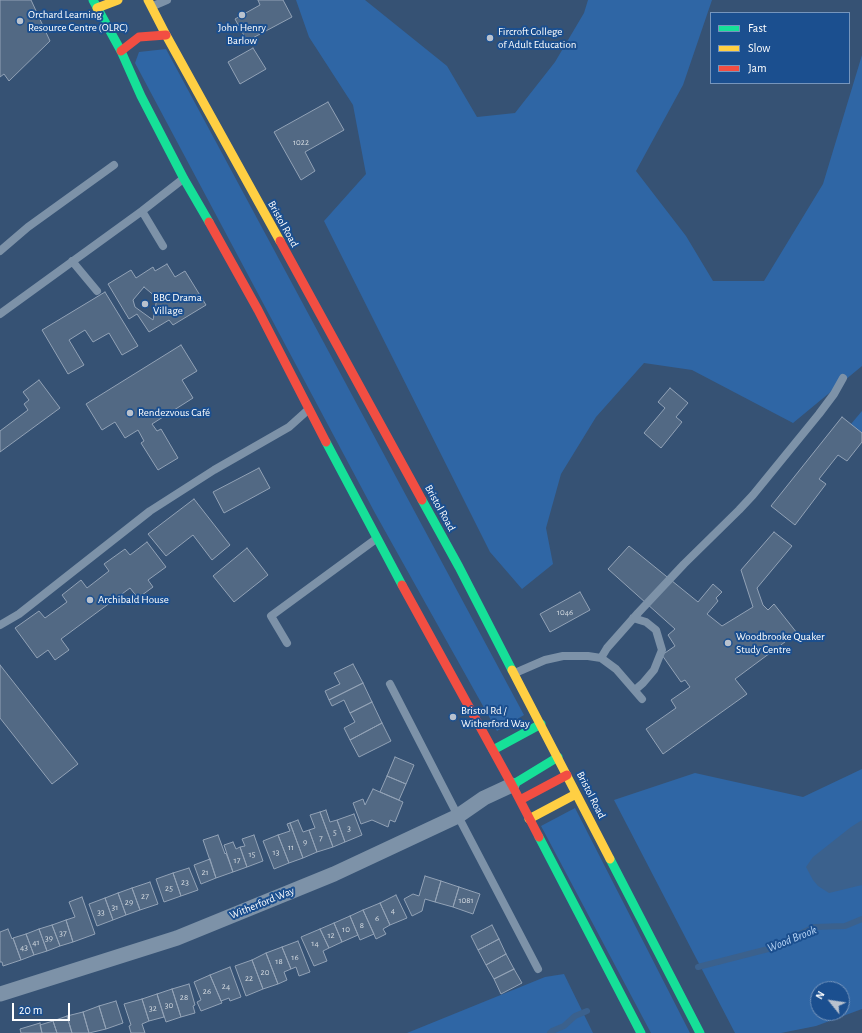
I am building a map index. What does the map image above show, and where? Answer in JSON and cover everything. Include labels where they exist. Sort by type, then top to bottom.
[{"type":"highway","points":[[95,4],[101,7],[118,0]]},
{"type":"highway","name":"Bristol Road","points":[[150,3],[166,35],[459,566],[700,1033]]},
{"type":"highway","points":[[95,4],[121,51],[141,96],[184,179],[258,310],[419,618],[520,800],[641,1033]]},
{"type":"highway","points":[[121,51],[139,37],[166,35]]},
{"type":"highway","points":[[493,750],[541,724]]},
{"type":"highway","points":[[512,785],[558,757]]},
{"type":"highway","points":[[520,800],[567,775]]},
{"type":"highway","points":[[529,819],[576,794]]},
{"type":"street","name":"Witherford Way","points":[[0,994],[177,938],[334,874],[458,816],[484,798],[512,785]]},
{"type":"lane","points":[[150,3],[167,0]]},
{"type":"lane","points":[[0,251],[28,227],[114,165]]},
{"type":"lane","points":[[0,314],[184,179]]},
{"type":"lane","points":[[142,211],[163,246]]},
{"type":"lane","points":[[72,261],[97,291]]},
{"type":"lane","points":[[601,658],[607,648],[633,618],[684,564],[754,495],[819,414],[834,394],[843,378]]},
{"type":"lane","points":[[0,625],[19,614],[150,511],[214,470],[289,427],[309,409]]},
{"type":"lane","points":[[287,643],[271,616],[377,539]]},
{"type":"lane","points":[[633,618],[646,622],[656,630],[662,650],[654,670],[635,690]]},
{"type":"lane","points":[[514,674],[545,660],[563,656],[588,656],[601,658],[616,669],[642,700]]},
{"type":"lane","points":[[390,684],[538,969]]},
{"type":"shaded area","points":[[296,0],[365,0],[447,66],[477,117],[515,113],[555,62],[584,13],[588,0],[712,0],[683,85],[636,171],[686,236],[713,281],[764,281],[823,184],[862,55],[862,366],[793,423],[692,370],[644,363],[596,417],[561,474],[546,528],[553,564],[522,589],[490,552],[324,221],[366,174],[353,105],[309,37]]},
{"type":"shaded area","points":[[166,49],[524,715],[497,731],[375,513],[135,63],[139,52]]},
{"type":"shaded area","points":[[862,411],[862,433],[851,424]]},
{"type":"shaded area","points":[[862,769],[862,1009],[850,1013],[850,981],[810,981],[810,1021],[830,1021],[816,1026],[781,1033],[735,1033],[614,800],[695,773],[803,797]]},
{"type":"shaded area","points":[[575,808],[690,1033],[651,1033],[541,826]]},
{"type":"shaded area","points":[[862,820],[862,885],[829,893],[818,886],[806,867],[813,857]]},
{"type":"shaded area","points":[[564,974],[593,1033],[407,1033],[545,977]]},
{"type":"building","name":"Orchard Learning Resource Centre (OLRC)","points":[[0,0],[31,0],[50,41],[9,81],[4,74],[0,77]]},
{"type":"building","points":[[258,0],[283,0],[292,17],[247,41],[235,19],[260,5]]},
{"type":"building","points":[[253,48],[266,69],[240,84],[228,62]]},
{"type":"building","points":[[328,102],[344,130],[305,152],[315,171],[301,180],[274,132]]},
{"type":"building","name":"BBC Drama Village","points":[[167,264],[175,277],[185,271],[206,305],[173,325],[169,320],[149,332],[137,314],[129,319],[108,284],[131,270],[136,278],[153,267],[155,271]]},
{"type":"building","name":"BBC Drama Village","points":[[144,287],[157,298],[153,320],[135,307],[133,300]]},
{"type":"building","points":[[105,292],[138,346],[122,355],[109,333],[93,342],[85,330],[69,340],[84,365],[68,374],[42,330]]},
{"type":"building","name":"Rendezvous Café","points":[[181,345],[197,371],[182,380],[193,398],[152,424],[157,431],[161,429],[178,458],[158,470],[141,443],[144,441],[138,430],[125,438],[115,422],[102,430],[86,404]]},
{"type":"building","points":[[39,380],[60,408],[0,452],[0,431],[28,410],[24,404],[29,400],[23,392]]},
{"type":"building","points":[[670,388],[688,403],[676,417],[682,422],[661,448],[644,433],[665,408],[658,402]]},
{"type":"building","points":[[842,417],[862,433],[862,442],[847,461],[838,455],[819,479],[826,484],[795,525],[771,506]]},
{"type":"building","points":[[259,468],[270,488],[224,513],[213,492]]},
{"type":"building","points":[[194,499],[230,545],[212,560],[193,535],[166,556],[148,534]]},
{"type":"building","name":"Woodbrooke Quaker Study Centre","points":[[774,532],[792,546],[757,588],[763,605],[768,610],[774,604],[797,633],[735,679],[747,694],[663,754],[646,729],[676,708],[671,700],[690,687],[685,680],[681,682],[662,655],[675,646],[668,635],[675,629],[608,569],[629,546],[698,602],[713,584],[722,592],[716,598],[718,601],[707,614],[722,626],[753,607],[741,570]]},
{"type":"building","name":"Archibald House","points":[[147,542],[166,567],[148,580],[153,587],[138,598],[130,588],[61,639],[69,650],[55,660],[48,650],[37,658],[15,628],[39,611],[45,618],[67,602],[62,595],[81,580],[87,588],[109,571],[104,564],[125,549],[130,555]]},
{"type":"building","points":[[247,548],[268,575],[234,602],[213,576]]},
{"type":"building","points":[[580,592],[590,610],[550,632],[540,614]]},
{"type":"building","points":[[353,664],[363,683],[329,700],[325,691],[340,684],[334,673]]},
{"type":"building","points":[[0,665],[78,764],[52,784],[0,718]]},
{"type":"building","points":[[363,683],[372,702],[350,713],[344,700],[332,706],[329,700]]},
{"type":"building","points":[[372,702],[382,723],[350,740],[344,728],[355,722],[350,713]]},
{"type":"building","points":[[382,723],[391,741],[359,757],[350,740]]},
{"type":"building","points":[[395,757],[414,765],[406,784],[387,776]]},
{"type":"building","points":[[387,776],[406,784],[399,800],[380,792]]},
{"type":"building","points":[[373,789],[403,802],[395,822],[390,820],[388,827],[372,820],[361,824],[353,803],[363,799],[365,805]]},
{"type":"building","points":[[326,810],[330,822],[337,820],[345,842],[333,847],[320,812]]},
{"type":"building","points":[[320,812],[333,847],[317,852],[309,830],[315,828],[310,815]]},
{"type":"building","points":[[354,814],[362,835],[345,842],[337,820]]},
{"type":"building","points":[[298,820],[303,832],[309,830],[317,852],[303,858],[290,823]]},
{"type":"building","points":[[290,823],[303,858],[289,863],[278,835],[290,831],[287,824]]},
{"type":"building","points":[[218,835],[233,872],[216,878],[203,840]]},
{"type":"building","points":[[254,835],[263,861],[247,867],[240,847],[245,846],[242,839]]},
{"type":"building","points":[[278,835],[289,863],[274,869],[263,841]]},
{"type":"building","points":[[233,842],[236,849],[240,847],[247,867],[233,872],[224,845]]},
{"type":"building","points":[[210,859],[216,878],[201,884],[194,865]]},
{"type":"building","points":[[189,868],[198,890],[181,896],[173,873]]},
{"type":"building","points":[[173,873],[181,896],[164,902],[156,879]]},
{"type":"building","points":[[425,876],[441,881],[435,902],[425,899],[422,911],[412,916],[404,899],[413,894],[419,896]]},
{"type":"building","points":[[441,881],[459,887],[453,907],[435,902]]},
{"type":"building","points":[[150,882],[158,904],[140,910],[132,888]]},
{"type":"building","points":[[459,887],[480,894],[473,914],[453,907]]},
{"type":"building","points":[[132,888],[140,910],[126,915],[118,893]]},
{"type":"building","points":[[118,893],[126,915],[113,920],[105,898]]},
{"type":"building","points":[[396,895],[407,918],[390,925],[380,903]]},
{"type":"building","points":[[82,897],[95,934],[73,942],[66,920],[75,917],[69,902]]},
{"type":"building","points":[[105,898],[113,920],[97,926],[89,904]]},
{"type":"building","points":[[380,903],[390,925],[383,929],[386,934],[376,939],[363,910]]},
{"type":"building","points":[[363,910],[374,934],[360,940],[350,916]]},
{"type":"building","points":[[350,916],[358,935],[342,942],[334,923]]},
{"type":"building","points":[[66,920],[73,942],[60,946],[52,925]]},
{"type":"building","points":[[334,923],[342,942],[329,948],[320,929]]},
{"type":"building","points":[[52,925],[60,946],[47,951],[39,929]]},
{"type":"building","points":[[492,925],[499,939],[478,950],[471,936]]},
{"type":"building","points":[[8,929],[21,960],[3,966],[2,962],[0,962],[0,932]]},
{"type":"building","points":[[39,929],[47,951],[34,955],[26,934]]},
{"type":"building","points":[[320,929],[329,948],[323,951],[327,961],[314,966],[301,937]]},
{"type":"building","points":[[26,934],[34,955],[21,960],[13,938]]},
{"type":"building","points":[[499,939],[506,954],[486,965],[478,950]]},
{"type":"building","points":[[298,941],[310,972],[299,976],[296,967],[291,969],[282,947]]},
{"type":"building","points":[[282,947],[291,969],[284,972],[287,980],[278,984],[266,953]]},
{"type":"building","points":[[266,953],[278,984],[263,989],[252,960]]},
{"type":"building","points":[[506,954],[514,969],[494,979],[486,965]]},
{"type":"building","points":[[252,960],[263,989],[246,996],[235,966]]},
{"type":"building","points":[[230,967],[241,997],[230,1001],[229,998],[221,1001],[210,975]]},
{"type":"building","points":[[514,969],[522,983],[501,994],[494,979]]},
{"type":"building","points":[[210,975],[222,1003],[201,1011],[197,1002],[201,1000],[194,982]]},
{"type":"building","points":[[189,984],[195,1005],[193,1006],[195,1013],[181,1017],[172,989]]},
{"type":"building","points":[[172,989],[181,1017],[166,1022],[157,994]]},
{"type":"building","points":[[157,994],[164,1017],[149,1021],[142,999]]},
{"type":"building","points":[[142,999],[149,1021],[142,1024],[145,1033],[131,1033],[129,1026],[131,1025],[124,1004]]},
{"type":"building","points":[[116,1001],[123,1023],[106,1029],[99,1006]]},
{"type":"building","points":[[99,1006],[106,1029],[89,1033],[83,1012]]},
{"type":"building","points":[[83,1012],[89,1033],[72,1033],[67,1016]]},
{"type":"building","points":[[67,1016],[72,1033],[57,1033],[53,1021]]},
{"type":"building","points":[[53,1021],[57,1033],[42,1033],[40,1025]]},
{"type":"building","points":[[40,1023],[42,1033],[21,1033],[20,1029]]},
{"type":"waterway","name":"Wood Brook","points":[[698,967],[772,948],[814,927],[845,926],[862,919]]},
{"type":"waterway","name":"Wood Brook","points":[[550,1033],[564,1026],[575,1016],[587,1011]]},
{"type":"traffic: fast","points":[[93,0],[121,51],[141,96],[184,179],[209,222]]},
{"type":"traffic: fast","points":[[326,442],[402,585]]},
{"type":"traffic: fast","points":[[422,500],[459,567],[512,670]]},
{"type":"traffic: fast","points":[[493,750],[541,724]]},
{"type":"traffic: fast","points":[[512,785],[558,757]]},
{"type":"traffic: fast","points":[[539,837],[641,1033]]},
{"type":"traffic: fast","points":[[610,859],[700,1033]]},
{"type":"traffic: slow","points":[[97,8],[118,0]]},
{"type":"traffic: slow","points":[[148,0],[280,241]]},
{"type":"traffic: slow","points":[[512,670],[610,859]]},
{"type":"traffic: slow","points":[[529,819],[576,794]]},
{"type":"traffic: jam","points":[[121,51],[139,37],[166,35]]},
{"type":"traffic: jam","points":[[209,222],[258,310],[326,442]]},
{"type":"traffic: jam","points":[[280,241],[422,500]]},
{"type":"traffic: jam","points":[[402,585],[539,837]]},
{"type":"traffic: jam","points":[[520,800],[567,775]]},
{"type":"place","name":"John Henry Barlow","points":[[242,15]]},
{"type":"place","name":"Orchard Learning Resource Centre (OLRC)","points":[[20,21]]},
{"type":"place","name":"Fircroft College of Adult Education","points":[[490,38]]},
{"type":"place","name":"BBC Drama Village","points":[[145,304]]},
{"type":"place","name":"Rendezvous Café","points":[[130,413]]},
{"type":"place","name":"Archibald House","points":[[90,600]]},
{"type":"place","name":"Woodbrooke Quaker Study Centre","points":[[728,643]]},
{"type":"place","name":"Bristol Rd / Witherford Way","points":[[453,717]]}]
